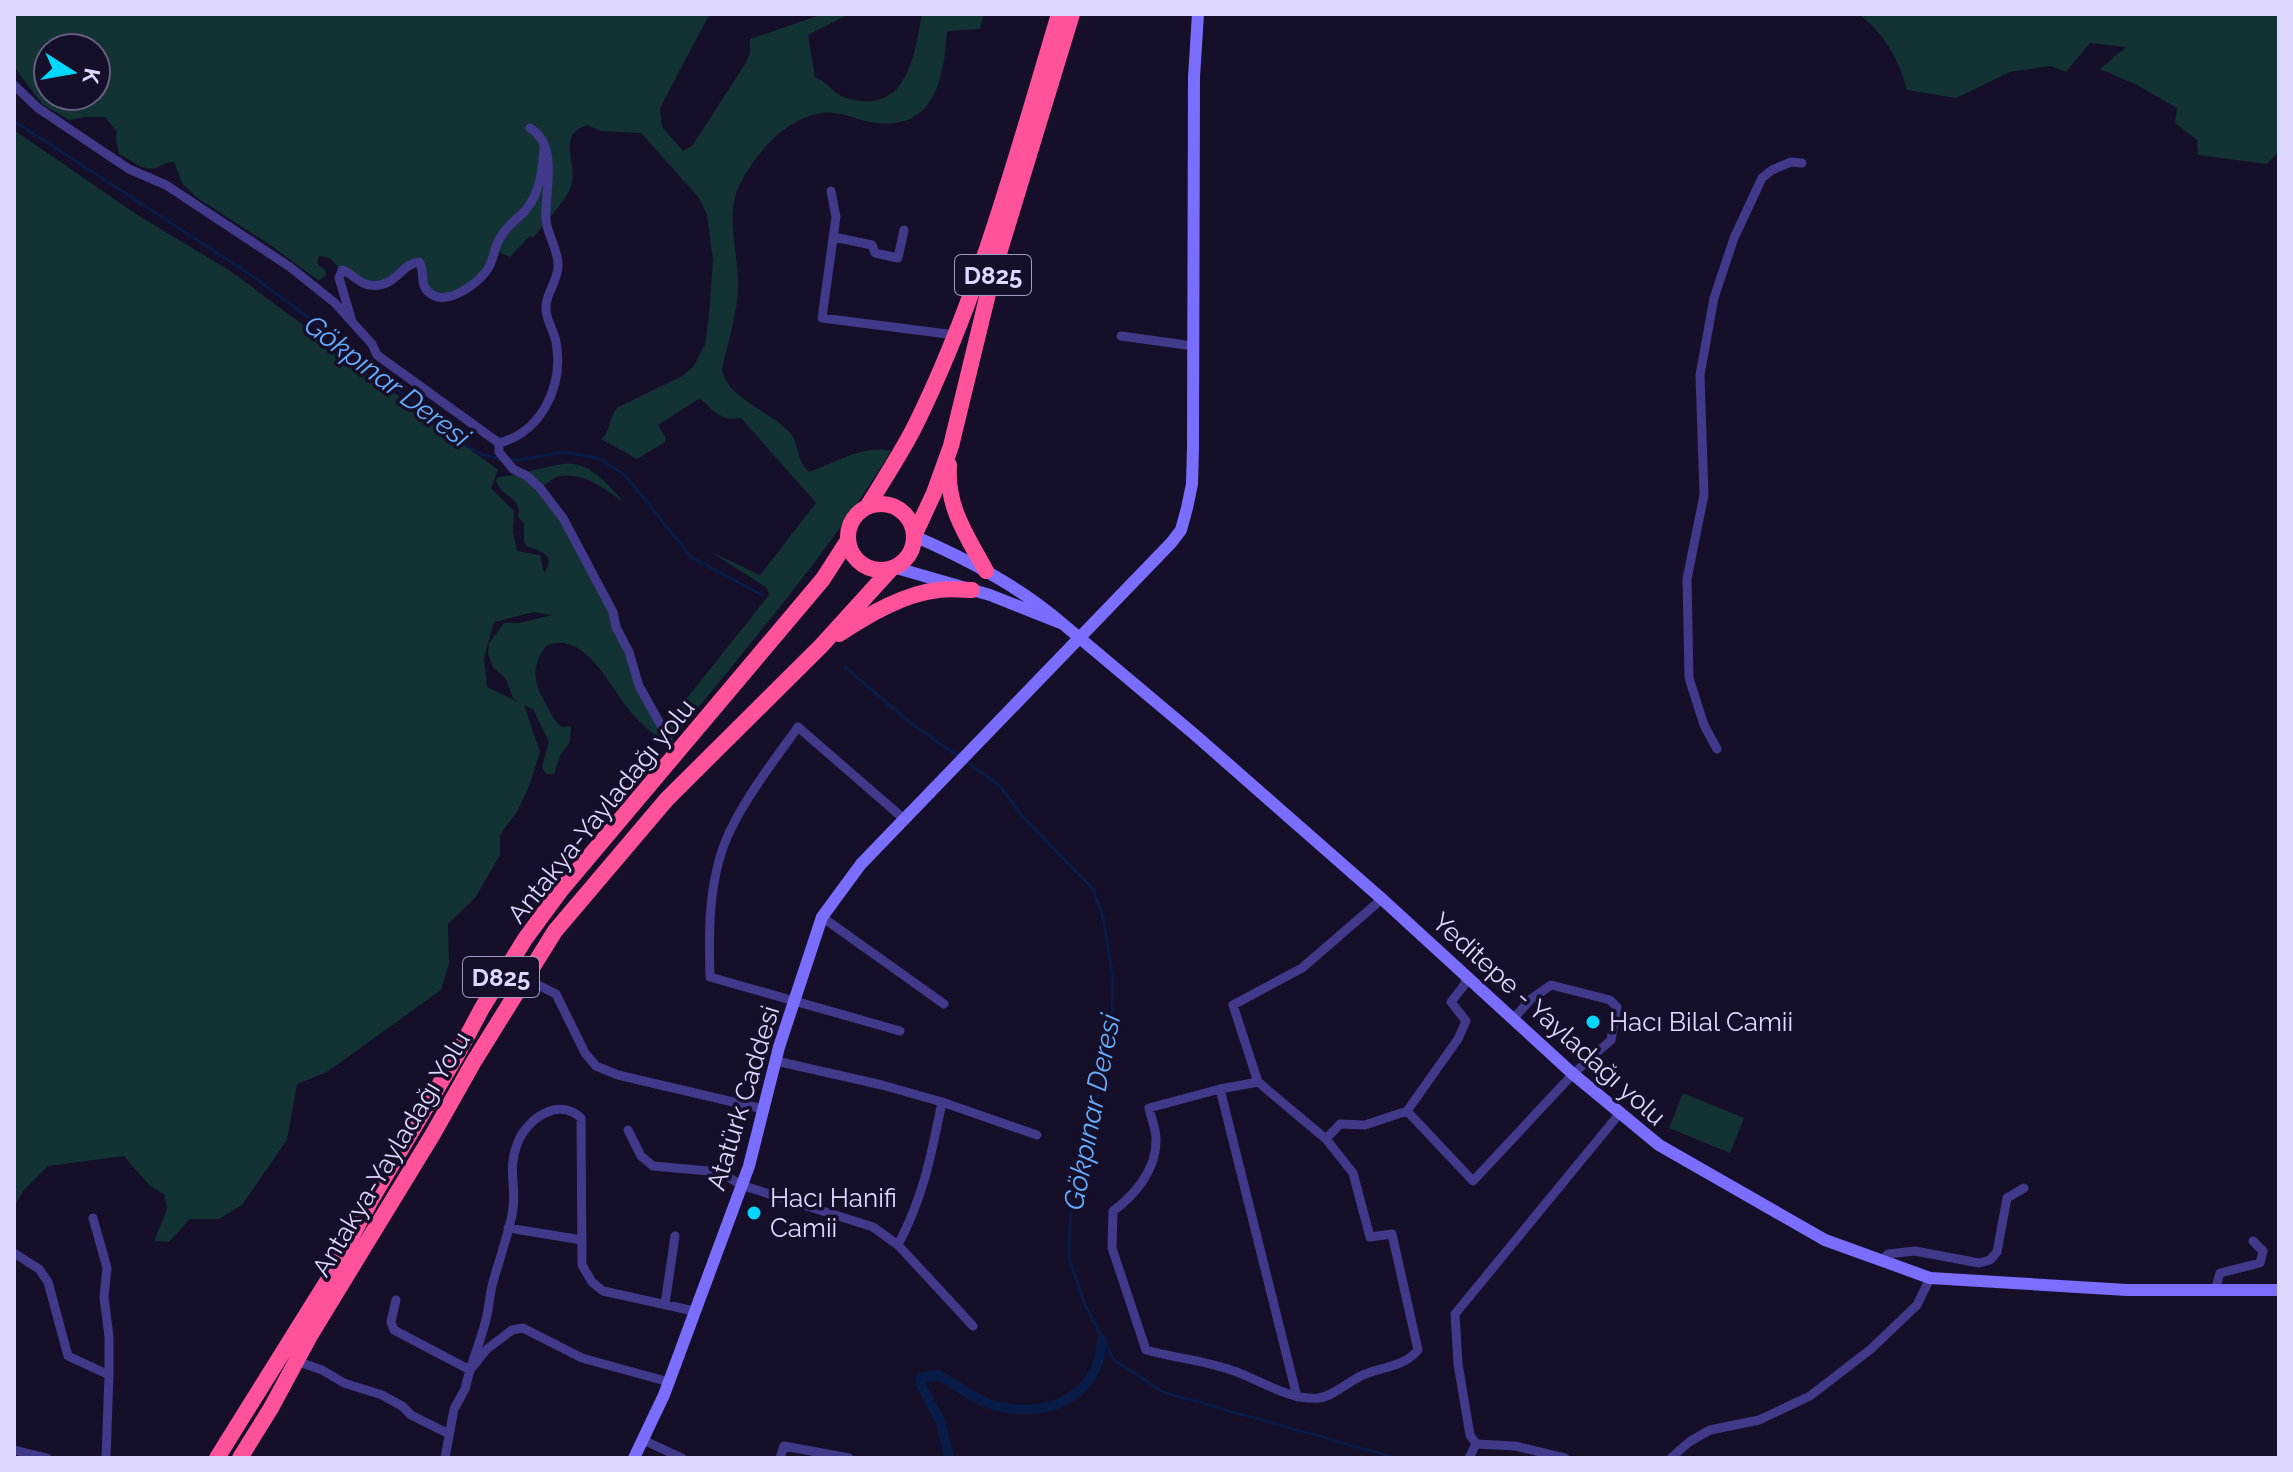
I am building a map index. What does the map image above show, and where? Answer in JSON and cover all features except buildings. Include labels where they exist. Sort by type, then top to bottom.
[{"type":"highway","name":"D825","points":[[867,507],[913,431],[955,335],[994,230],[1059,14]]},
{"type":"highway","name":"D825","points":[[914,536],[951,446],[993,273],[1072,14]]},
{"type":"highway","points":[[951,446],[948,478],[954,513],[986,571]]},
{"type":"highway","points":[[884,504],[900,510],[911,523],[914,536],[906,558],[892,568],[881,570],[863,565],[855,558],[848,540],[853,520],[867,507],[884,504]]},
{"type":"highway","name":"Antakya-Yayladağı yolu","points":[[217,1458],[333,1272],[371,1200],[525,939],[561,890],[823,579],[848,540]]},
{"type":"highway","name":"Antakya-Yayladağı Yolu","points":[[240,1458],[524,978],[564,920],[667,799],[821,646],[892,568]]},
{"type":"highway","points":[[821,646],[865,617],[916,595],[939,590],[972,590]]},
{"type":"main road","name":"Atatürk Caddesi","points":[[634,1458],[669,1382],[749,1166],[776,1061],[822,917],[847,880],[980,738],[1148,569],[1181,530],[1192,484],[1194,77],[1198,14]]},
{"type":"main road","name":"Yeditepe - Yayladağı yolu","points":[[914,536],[1035,599],[1382,899],[1573,1074],[1659,1145],[1825,1240],[1930,1278],[2127,1290],[2279,1290]]},
{"type":"main road","name":"Yeditepe - Yayladağı yolu","points":[[892,568],[972,590],[1063,624]]},
{"type":"street","points":[[14,85],[38,108],[129,169],[171,189],[326,294],[372,344],[377,355],[499,448],[513,469],[540,488],[570,530],[613,612],[639,686],[663,729],[674,758]]},
{"type":"street","points":[[499,448],[543,415],[556,373],[556,341],[546,306],[558,263],[546,219],[550,180],[544,146],[538,133],[530,128]]},
{"type":"street","points":[[352,324],[339,278],[342,270],[361,283],[380,285],[395,279],[414,262],[420,262],[424,285],[431,294],[441,298],[460,292],[480,278],[490,266],[498,240],[531,202],[541,174],[544,146]]},
{"type":"street","points":[[1717,749],[1704,725],[1689,678],[1687,579],[1704,495],[1700,375],[1714,298],[1734,238],[1762,178],[1791,162],[1802,163]]},
{"type":"street","points":[[831,191],[836,208],[834,237],[822,318],[955,335]]},
{"type":"street","points":[[834,237],[872,245],[875,253],[898,258],[904,230]]},
{"type":"street","points":[[1121,336],[1193,346]]},
{"type":"street","points":[[900,1031],[710,977],[709,915],[721,853],[735,823],[798,727],[904,819]]},
{"type":"street","points":[[1258,1082],[1149,1108],[1157,1140],[1149,1172],[1128,1201],[1113,1211],[1112,1248],[1146,1350],[1217,1366],[1297,1397],[1322,1398],[1364,1375],[1409,1361],[1418,1350],[1392,1234],[1370,1237],[1353,1173],[1326,1139],[1258,1082],[1233,1005],[1302,968],[1382,899]]},
{"type":"street","points":[[822,917],[944,1004]]},
{"type":"street","points":[[1326,1139],[1340,1124],[1365,1125],[1407,1111],[1458,1039],[1466,1021],[1451,1002],[1465,984],[1466,975]]},
{"type":"street","points":[[524,978],[556,994],[579,1043],[596,1066],[643,1082],[763,1109]]},
{"type":"street","points":[[1407,1111],[1473,1181],[1573,1074],[1611,1040],[1617,1007],[1610,1000],[1551,985],[1531,999],[1513,1019]]},
{"type":"street","points":[[776,1061],[942,1102],[1037,1135]]},
{"type":"street","points":[[1220,1089],[1297,1397]]},
{"type":"street","points":[[898,1245],[916,1211],[923,1189],[942,1102]]},
{"type":"street","points":[[445,1458],[454,1409],[465,1389],[486,1320],[490,1291],[508,1228],[515,1194],[510,1166],[519,1139],[533,1122],[562,1107],[581,1118],[582,1265],[592,1282],[603,1291],[694,1311]]},
{"type":"street","points":[[1565,1458],[1515,1446],[1472,1451],[1458,1364],[1455,1314],[1620,1113]]},
{"type":"street","points":[[628,1130],[641,1156],[653,1166],[720,1172],[741,1185],[873,1227],[898,1245],[973,1326]]},
{"type":"street","points":[[1882,1260],[1888,1254],[1915,1251],[1979,1263],[1990,1260],[1997,1252],[2007,1198],[2024,1188]]},
{"type":"street","points":[[93,1218],[107,1268],[104,1297],[109,1337],[106,1458]]},
{"type":"street","points":[[508,1228],[582,1240]]},
{"type":"street","points":[[665,1304],[675,1236]]},
{"type":"street","points":[[2215,1291],[2220,1273],[2260,1263],[2263,1251],[2253,1241]]},
{"type":"street","points":[[14,1253],[39,1269],[48,1282],[68,1356],[109,1375]]},
{"type":"street","points":[[1671,1458],[1689,1442],[1710,1430],[1759,1420],[1810,1396],[1871,1349],[1917,1305],[1930,1278]]},
{"type":"street","points":[[396,1300],[391,1322],[394,1330],[470,1370]]},
{"type":"street","points":[[470,1370],[487,1349],[512,1330],[523,1328],[582,1358],[669,1382]]},
{"type":"street","points":[[296,1361],[322,1370],[344,1383],[382,1395],[411,1415],[449,1434]]},
{"type":"street","points":[[14,1440],[17,1453],[47,1458]]},
{"type":"street","points":[[643,1440],[682,1458]]},
{"type":"street","points":[[780,1458],[784,1446],[849,1458]]},
{"type":"green space","points":[[14,14],[712,14],[660,108],[662,127],[683,151],[692,146],[745,64],[750,53],[750,39],[823,14],[849,14],[808,35],[815,77],[841,96],[866,101],[882,99],[895,91],[904,79],[911,64],[922,14],[984,14],[980,29],[947,31],[939,82],[924,109],[912,118],[896,123],[876,123],[836,113],[809,116],[785,129],[764,148],[736,194],[733,221],[738,291],[722,369],[725,379],[740,396],[790,433],[809,472],[860,452],[891,451],[866,490],[784,602],[667,746],[630,711],[584,653],[572,645],[560,643],[546,646],[536,669],[537,683],[555,720],[562,727],[571,726],[570,742],[561,754],[554,774],[546,774],[542,767],[549,742],[533,709],[524,705],[540,752],[518,810],[500,835],[500,855],[475,898],[448,924],[449,964],[441,990],[327,1072],[297,1084],[287,1140],[242,1205],[219,1219],[190,1219],[169,1242],[154,1241],[167,1209],[164,1194],[149,1185],[124,1156],[48,1166],[24,1190],[14,1206],[14,130],[136,214],[232,272],[498,470],[491,488],[514,511],[513,532],[517,551],[540,555],[544,573],[548,567],[548,557],[526,546],[524,524],[518,517],[517,505],[496,480],[568,464],[580,465],[607,484],[624,503],[593,482],[575,476],[557,477],[540,488],[589,565],[633,669],[663,728],[769,595],[767,588],[711,552],[760,575],[816,503],[741,418],[723,417],[700,398],[658,425],[666,438],[665,442],[637,459],[601,439],[618,407],[682,376],[693,367],[705,344],[709,316],[713,260],[707,215],[699,198],[641,133],[601,131],[587,125],[577,130],[570,143],[573,178],[569,191],[533,238],[530,236],[510,257],[494,250],[490,266],[460,292],[431,294],[422,264],[374,286],[338,267],[330,258],[319,256],[317,263],[326,275],[319,281],[196,197],[182,183],[174,162],[151,169],[119,154],[117,132],[105,117],[69,120],[56,112],[112,112],[112,32],[32,32],[32,91],[14,67]],"holes":[[[533,612],[552,615],[519,623],[504,623],[489,643],[488,654],[493,667],[506,679],[513,698],[521,703],[487,687],[484,658],[494,622]]]},
{"type":"green space","points":[[1858,14],[2279,14],[2279,151],[2267,164],[2198,155],[2197,140],[2175,123],[2177,108],[2137,85],[2100,69],[2126,47],[2090,43],[2066,72],[2050,66],[2010,72],[1956,98],[1907,90],[1889,48],[1875,29]]},
{"type":"green space","points":[[1683,1093],[1744,1118],[1730,1153],[1669,1128]]},
{"type":"waterway","name":"Gökpınar Deresi","points":[[14,121],[248,273],[328,332],[463,444],[483,455],[502,459]]},
{"type":"waterway","name":"Gökpınar Deresi","points":[[510,459],[563,452],[598,458],[625,475],[691,557],[762,595]]},
{"type":"waterway","name":"Gökpınar Deresi","points":[[845,667],[908,721],[958,756]]},
{"type":"waterway","name":"Gökpınar Deresi","points":[[964,760],[1000,786],[1022,816],[1093,889],[1103,917],[1113,978],[1111,1043],[1071,1206],[1069,1258],[1085,1305],[1114,1360],[1163,1392],[1396,1458]]},
{"type":"waterway","points":[[949,1458],[941,1423],[920,1383],[921,1378],[938,1375],[993,1405],[1012,1409],[1050,1406],[1066,1400],[1091,1377],[1099,1360],[1102,1340]]},
{"type":"place","name":"Hacı Bilal Camii","points":[[1593,1022]]},
{"type":"place","name":"Hacı Hanifi Camii","points":[[754,1213]]}]
